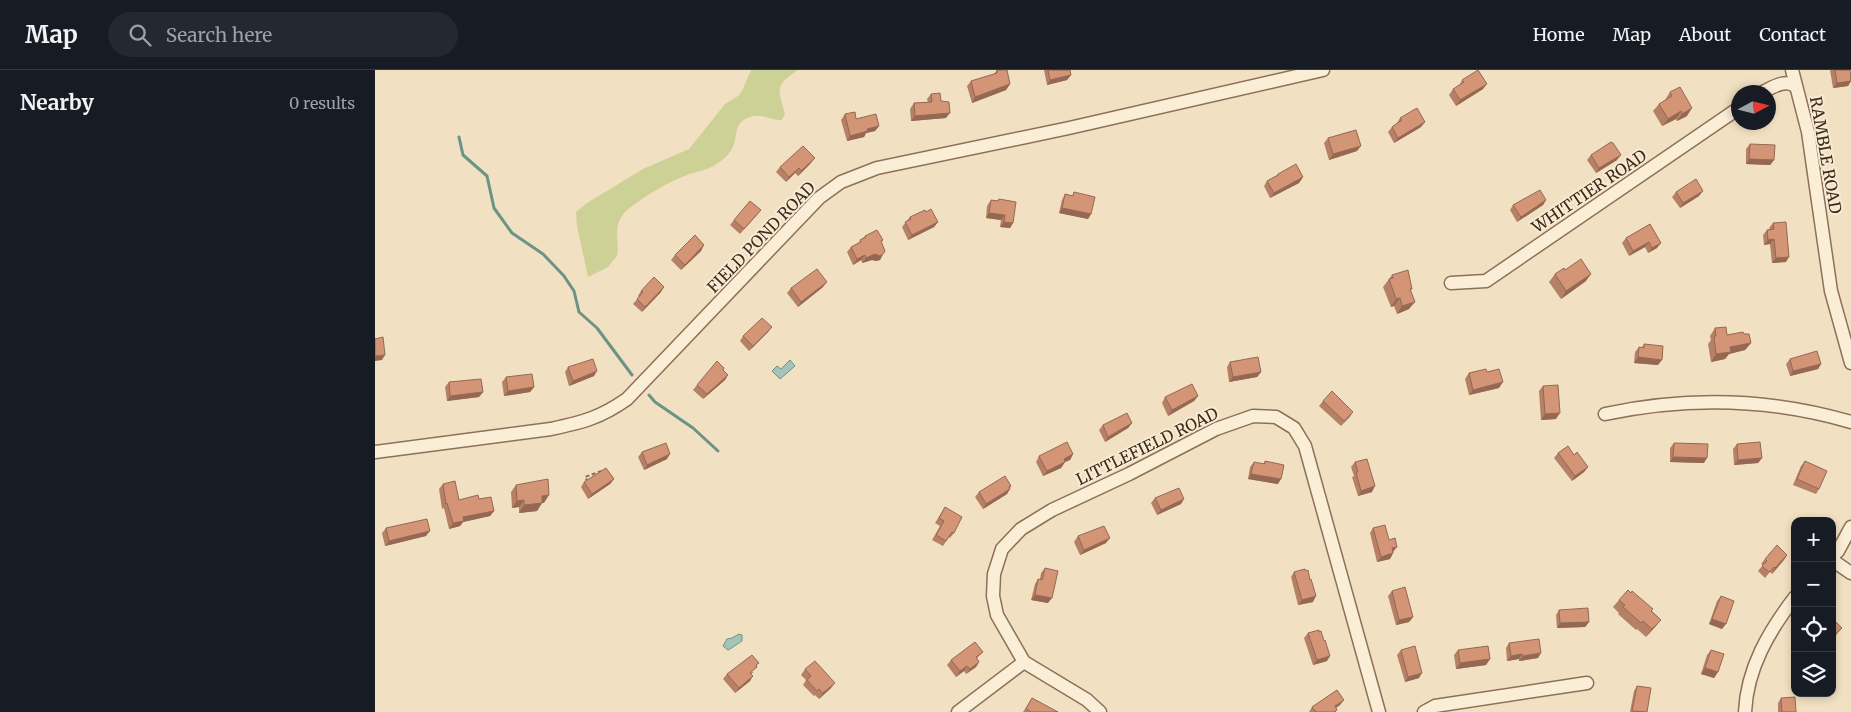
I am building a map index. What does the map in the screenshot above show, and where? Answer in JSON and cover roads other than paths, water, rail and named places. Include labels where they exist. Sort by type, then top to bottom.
[{"type":"street","name":"FIELD POND ROAD","points":[[375,452],[551,429],[579,423],[606,413],[627,399],[819,198],[841,182],[877,168],[920,158],[1069,128],[1323,70]]},
{"type":"street","name":"RAMBLE ROAD","points":[[1792,70],[1808,132],[1831,291],[1851,363]]},
{"type":"street","points":[[1776,86],[1781,84],[1795,86]]},
{"type":"street","name":"WHITTIER ROAD","points":[[1451,283],[1486,281],[1731,113]]},
{"type":"street","points":[[1605,414],[1660,404],[1711,401],[1777,406],[1851,422]]},
{"type":"street","name":"LITTLEFIELD ROAD","points":[[1023,662],[997,615],[993,596],[994,574],[1002,549],[1021,529],[1052,510],[1129,474],[1216,428],[1253,416],[1276,417],[1294,428],[1305,446],[1379,712]]},
{"type":"street","points":[[1836,553],[1851,527]]},
{"type":"street","points":[[1836,561],[1851,572]]},
{"type":"street","points":[[1745,712],[1749,684],[1760,651],[1775,624],[1791,602]]},
{"type":"street","points":[[958,712],[1023,662],[1087,700],[1100,712]]},
{"type":"street","points":[[1424,712],[1435,706],[1587,683]]},
{"type":"water","points":[[790,360],[795,366],[780,379],[772,371],[777,366],[781,369]]},
{"type":"water","points":[[739,634],[742,635],[742,641],[728,650],[723,646],[727,639]]},
{"type":"waterway","points":[[459,137],[463,155],[487,176],[494,208],[512,233],[543,254],[564,276],[574,291],[579,312],[597,328],[632,375]]},
{"type":"waterway","points":[[649,395],[655,402],[693,428],[718,451]]}]
